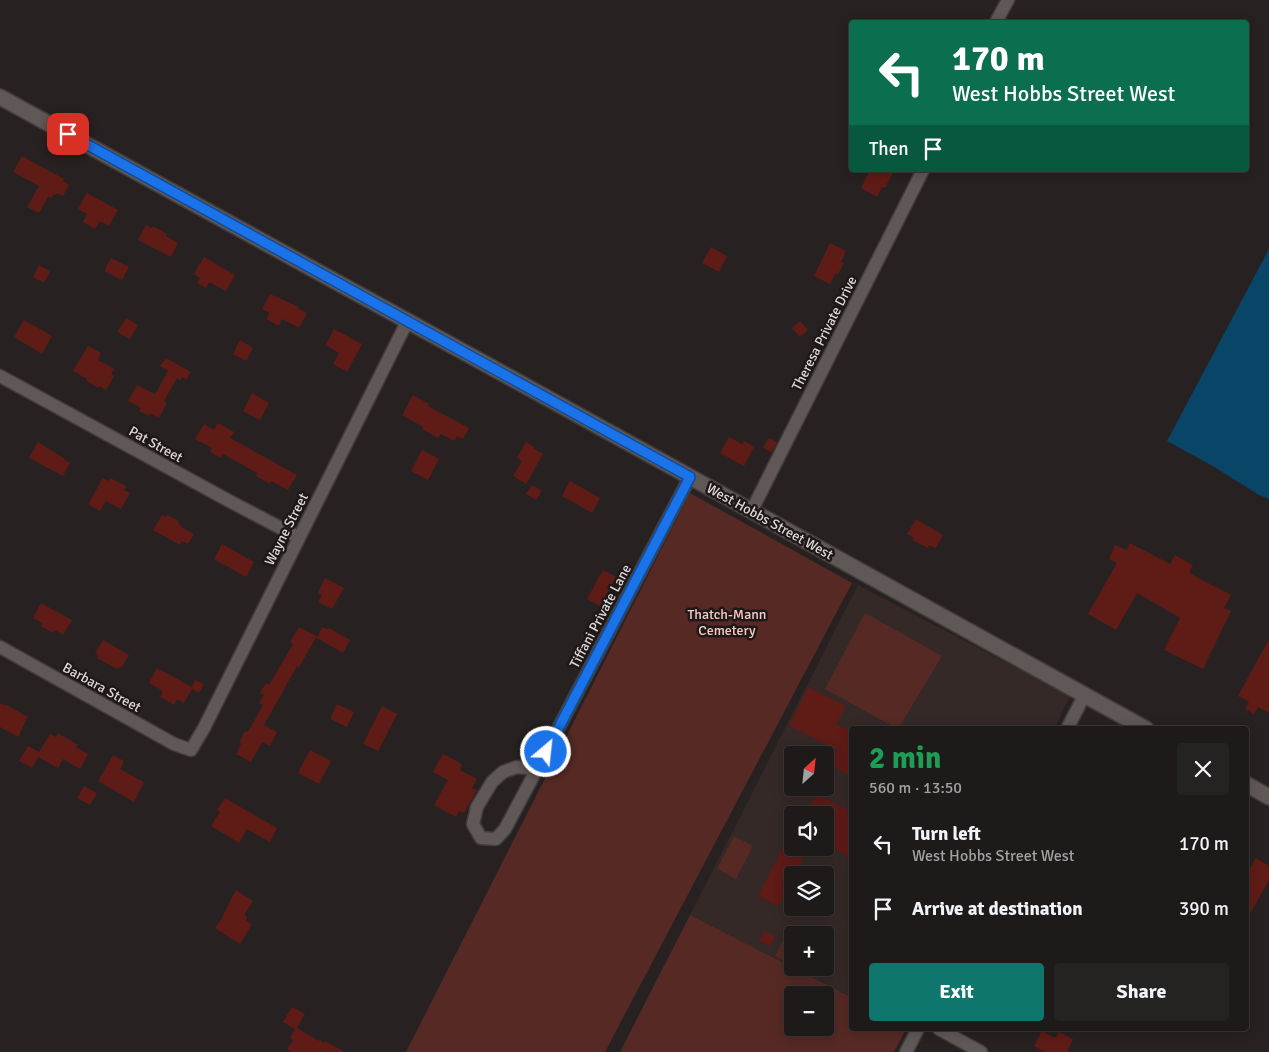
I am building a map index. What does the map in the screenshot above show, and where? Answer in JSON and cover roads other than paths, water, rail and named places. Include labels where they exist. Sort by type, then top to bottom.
[{"type":"street","points":[[997,20],[1008,0]]},
{"type":"street","name":"West Hobbs Street West","points":[[0,97],[1141,726]]},
{"type":"street","name":"Theresa Private Drive","points":[[752,510],[922,172]]},
{"type":"street","name":"Wayne Street","points":[[191,750],[204,728],[407,322]]},
{"type":"street","name":"Pat Street","points":[[0,376],[298,537]]},
{"type":"street","name":"Tiffani Private Lane","points":[[537,769],[518,767],[503,772],[492,782],[477,808],[473,824],[481,838],[496,839],[505,829],[537,769],[690,477]]},
{"type":"street","name":"Barbara Street","points":[[0,647],[174,744],[191,750]]},
{"type":"street","points":[[1069,726],[1085,694]]},
{"type":"street","points":[[1249,786],[1269,797]]},
{"type":"street","points":[[906,1052],[917,1031]]},
{"type":"street","points":[[943,1031],[980,1052]]},
{"type":"water","points":[[1269,249],[1269,499],[1167,441]]},
{"type":"park label","name":"Thatch-Mann Cemetery","points":[[727,622]]}]
